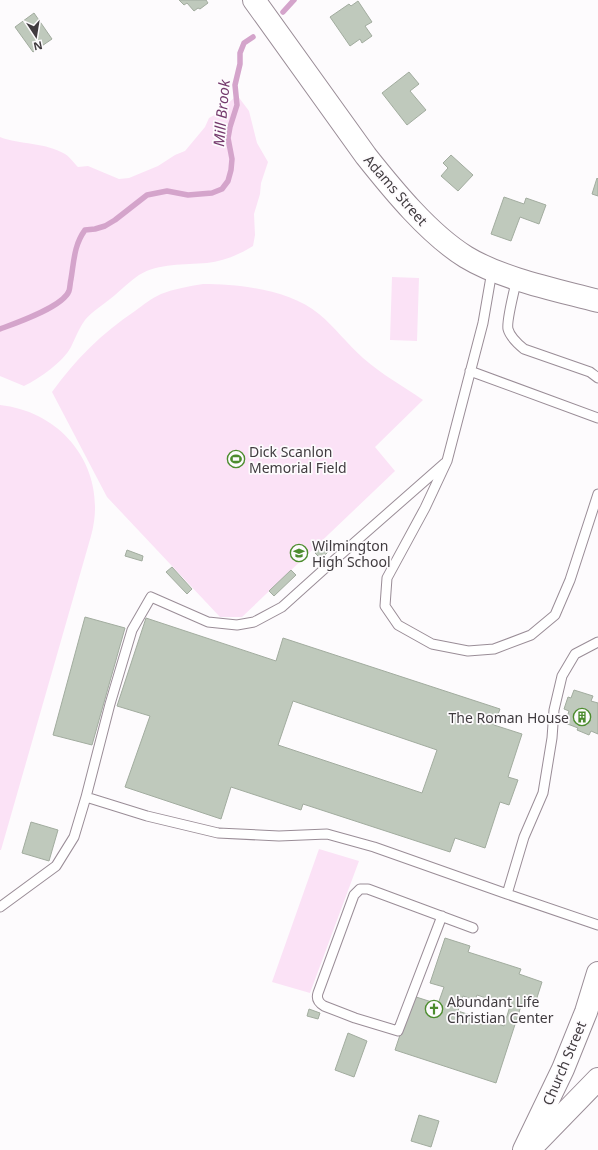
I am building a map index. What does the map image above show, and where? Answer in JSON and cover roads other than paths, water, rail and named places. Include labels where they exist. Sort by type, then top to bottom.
[{"type":"street","name":"Adams Street","points":[[254,0],[361,150],[385,181],[439,237],[466,256],[492,269],[517,278],[598,301]]},
{"type":"street","name":"Church Street","points":[[524,1150],[563,1069],[592,1016],[598,973]]},
{"type":"street","points":[[529,1150],[598,1079]]},
{"type":"lane","points":[[492,269],[483,323],[447,461],[426,508],[387,578],[385,606],[398,625],[432,644],[468,651],[494,649],[531,635],[555,615],[570,580],[598,494]]},
{"type":"lane","points":[[517,278],[508,328],[516,343],[524,349],[590,372],[598,378]]},
{"type":"lane","points":[[470,371],[598,418]]},
{"type":"lane","points":[[0,907],[56,866],[74,837],[86,798],[110,704],[132,630],[151,596],[208,622],[237,625],[254,622],[282,607],[447,461]]},
{"type":"lane","points":[[507,894],[524,837],[543,793],[552,738],[554,710],[562,676],[575,654],[598,642]]},
{"type":"lane","points":[[86,798],[147,816],[218,833],[279,836],[327,834],[374,847],[598,925]]},
{"type":"lane","points":[[442,916],[398,1031],[355,1018],[324,1006],[318,1001],[317,995],[357,890],[362,888],[368,889],[442,916],[473,928]]},
{"type":"waterway","name":"Mill Brook","points":[[283,12],[294,0]]},
{"type":"waterway","name":"Mill Brook","points":[[0,329],[38,314],[58,303],[65,297],[69,291],[77,247],[85,230],[105,226],[147,195],[167,191],[188,195],[212,193],[222,189],[228,181],[231,170],[232,159],[228,138],[237,105],[235,85],[240,64],[240,53],[244,43],[253,37]]},
{"type":"place","name":"Dick Scanlon Memorial Field","points":[[236,459]]},
{"type":"place","name":"Wilmington High School","points":[[299,553]]},
{"type":"place","name":"The Roman House","points":[[582,717]]},
{"type":"place","name":"Abundant Life Christian Center","points":[[434,1009]]}]
